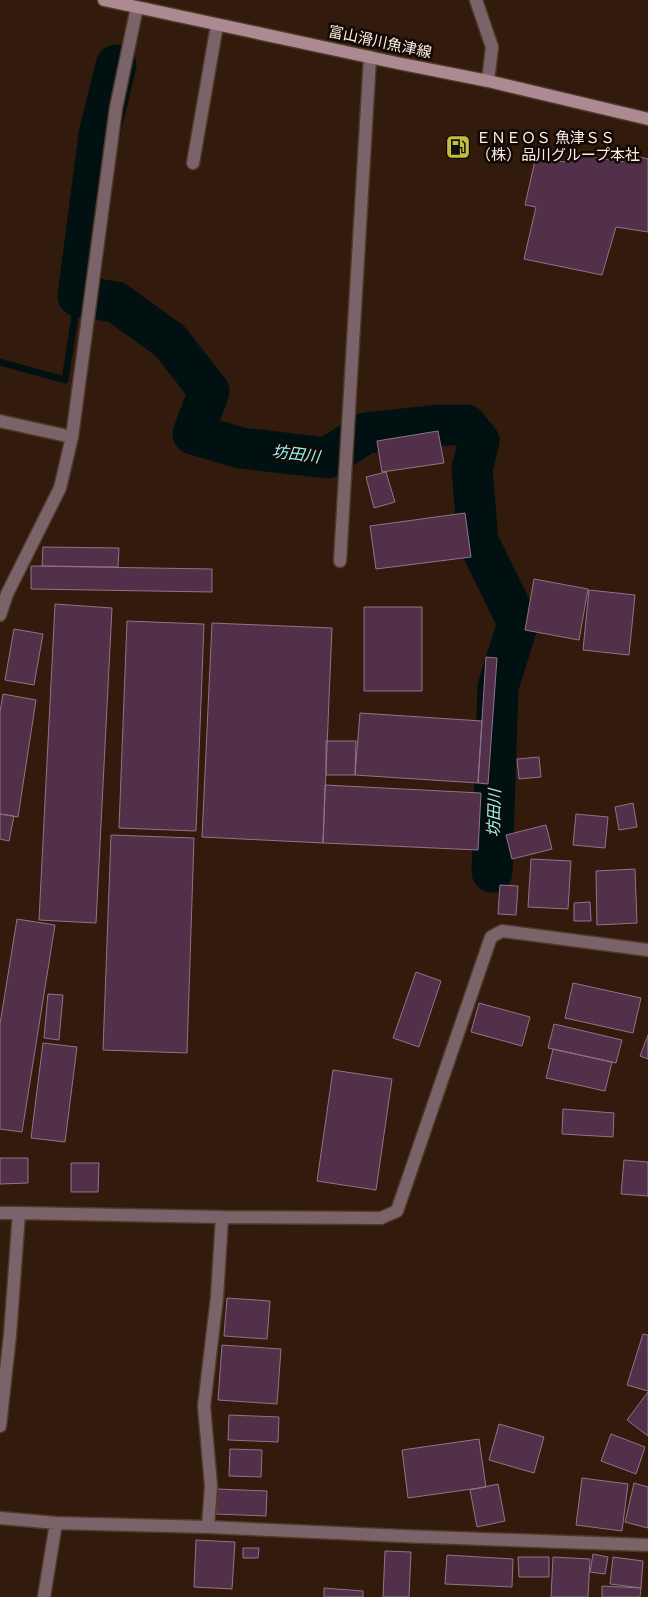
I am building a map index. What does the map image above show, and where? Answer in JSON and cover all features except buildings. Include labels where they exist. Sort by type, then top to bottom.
[{"type":"main road","name":"富山滑川魚津線","points":[[104,0],[488,81],[648,119]]},
{"type":"street","points":[[476,0],[492,46],[488,81]]},
{"type":"street","points":[[0,615],[7,594],[60,488],[72,437],[116,108],[137,7]]},
{"type":"street","points":[[193,163],[217,24]]},
{"type":"street","points":[[340,561],[370,57]]},
{"type":"street","points":[[0,421],[72,437]]},
{"type":"street","points":[[0,1212],[222,1217],[381,1218],[398,1211],[491,937],[502,931],[648,950]]},
{"type":"street","points":[[0,1426],[10,1335],[19,1213]]},
{"type":"street","points":[[208,1527],[211,1486],[204,1406],[216,1297],[222,1217]]},
{"type":"street","points":[[0,1518],[56,1523],[208,1527],[648,1545]]},
{"type":"street","points":[[44,1597],[56,1523]]},
{"type":"waterway","name":"坊田川","points":[[116,65],[99,135],[78,296],[116,302],[170,341],[209,391],[193,434],[241,448],[327,458],[366,433],[441,425],[466,425],[479,441],[472,469],[478,541],[518,623],[498,687],[492,872]]},
{"type":"waterway","points":[[0,362],[65,380],[78,296]]},
{"type":"place","name":"ＥＮＥＯＳ 魚津ＳＳ （株）品川グループ本社","points":[[458,147]]}]
